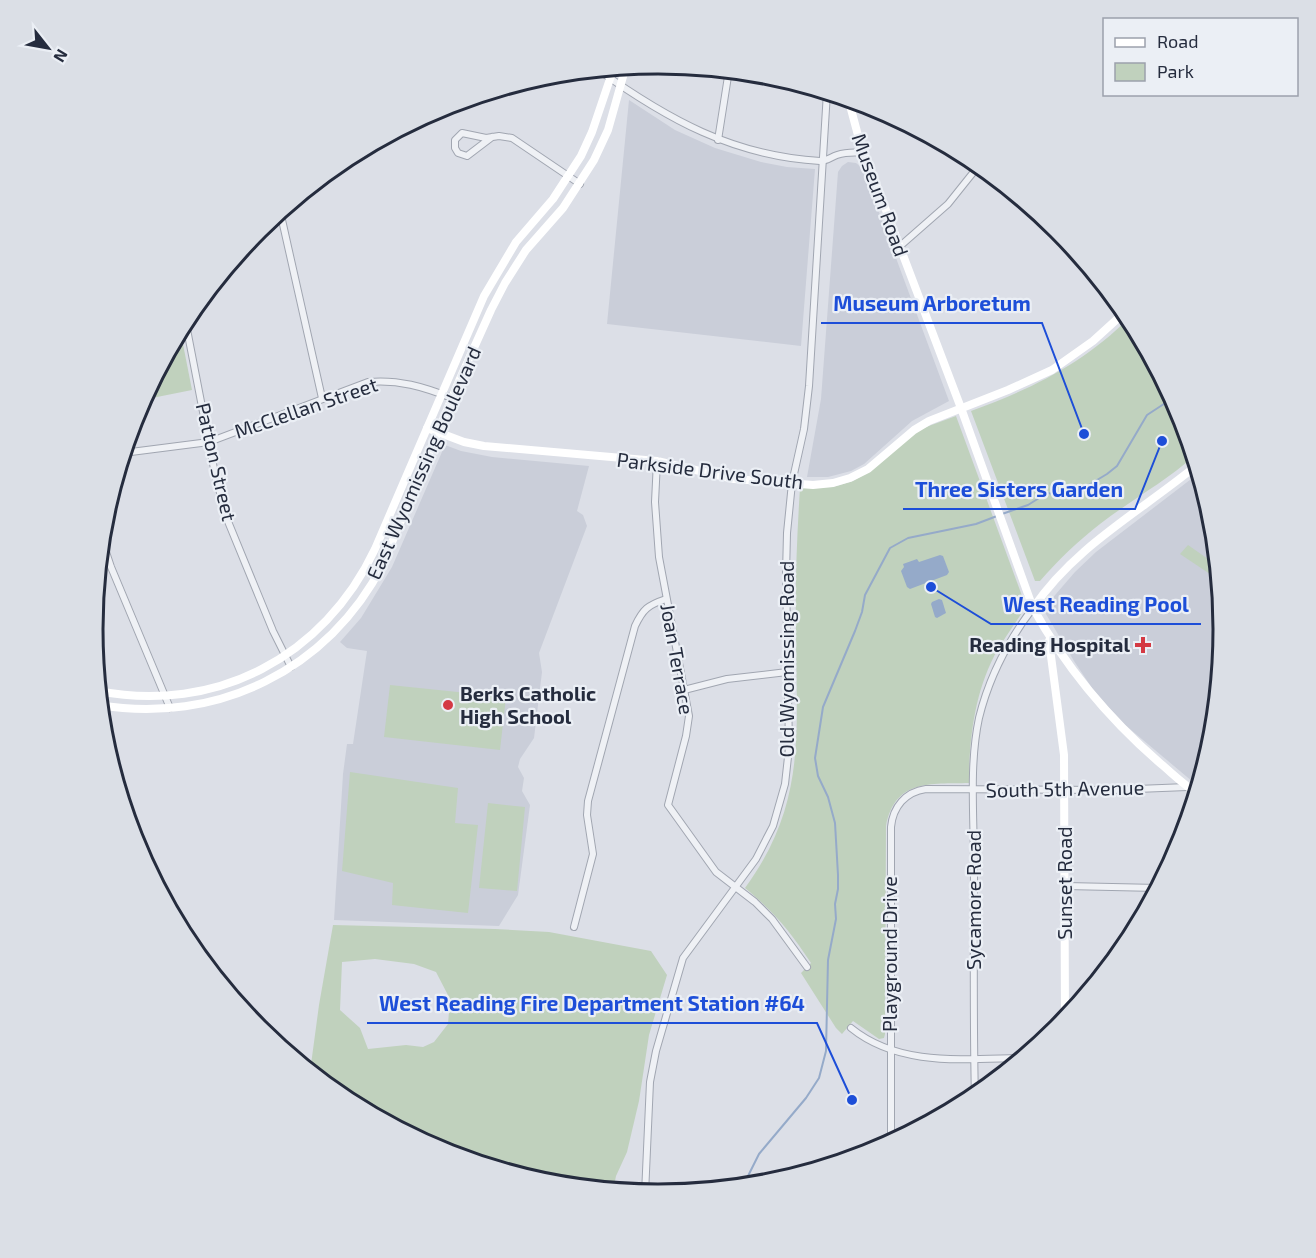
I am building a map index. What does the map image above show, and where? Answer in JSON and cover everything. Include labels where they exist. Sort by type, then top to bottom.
[{"type":"street","name":"East Wyomissing Boulevard","points":[[108,706],[170,708],[208,703],[241,693],[291,667],[327,639],[346,620],[365,595],[382,564],[452,398],[505,283],[526,250],[563,208],[580,184],[604,140],[624,75]]},
{"type":"street","points":[[607,76],[667,115],[717,140],[775,156],[824,161],[842,154],[865,153]]},
{"type":"street","name":"East Wyomissing Boulevard","points":[[106,692],[166,697],[195,692],[237,680],[286,655],[320,627],[354,587],[375,549],[494,277],[516,242],[569,177],[592,132],[610,78]]},
{"type":"street","points":[[717,140],[728,78]]},
{"type":"street","name":"Old Wyomissing Road","points":[[645,1184],[650,1082],[656,1051],[683,958],[736,888],[768,838],[783,795],[789,748],[786,574],[792,483],[808,402],[826,100]]},
{"type":"street","name":"Museum Road","points":[[850,108],[1033,608],[1049,637],[1078,679],[1116,723],[1187,787]]},
{"type":"street","points":[[492,137],[467,156],[458,153],[454,148],[455,140],[462,134],[505,136],[580,184]]},
{"type":"street","points":[[899,247],[942,210],[974,172]]},
{"type":"street","points":[[282,220],[322,398]]},
{"type":"street","name":"Parkside Drive South","points":[[427,428],[484,447],[657,461],[720,477],[813,485],[833,483],[850,478],[867,468],[914,430],[929,421],[1016,387],[1052,370],[1094,341],[1119,318]]},
{"type":"street","name":"Patton Street","points":[[188,333],[227,519],[273,631],[291,667]]},
{"type":"street","name":"McClellan Street","points":[[131,452],[209,442],[368,382],[384,380],[408,383],[452,398]]},
{"type":"street","name":"Joan Terrace","points":[[657,461],[656,526],[666,599],[688,709],[688,730],[668,805],[716,872],[736,888]]},
{"type":"street","points":[[1033,608],[1066,567],[1108,530],[1190,470]]},
{"type":"street","points":[[107,554],[170,708]]},
{"type":"street","points":[[354,587],[365,595]]},
{"type":"street","points":[[574,927],[593,854],[587,815],[588,801],[635,626],[642,612],[651,605],[666,599]]},
{"type":"street","name":"Sycamore Road","points":[[975,1085],[974,790],[976,737],[984,701],[995,670],[1003,652],[1033,608]]},
{"type":"street","name":"Sunset Road","points":[[1049,637],[1061,724],[1065,790],[1065,1007]]},
{"type":"street","points":[[684,690],[727,679],[787,672]]},
{"type":"street","name":"South 5th Avenue","points":[[932,789],[1065,790],[1187,787]]},
{"type":"street","name":"Playground Drive","points":[[891,1133],[891,822],[897,806],[903,799],[918,790],[932,789]]},
{"type":"street","points":[[1066,886],[1149,888]]},
{"type":"street","points":[[736,888],[772,919],[807,967]]},
{"type":"street","points":[[851,1028],[869,1041],[912,1057],[1011,1058]]},
{"type":"shaded area","points":[[629,100],[675,130],[715,148],[761,162],[815,169],[801,346],[607,324]]},
{"type":"shaded area","points":[[848,162],[856,163],[863,169],[949,401],[912,421],[864,464],[851,471],[828,477],[807,477],[821,399],[838,172]]},
{"type":"shaded area","name":"Berks Catholic High School","points":[[445,445],[461,451],[492,457],[589,466],[577,511],[583,515],[587,526],[539,653],[542,672],[534,738],[520,759],[518,767],[524,778],[522,791],[530,805],[518,895],[499,926],[334,920],[343,774],[347,744],[353,744],[367,651],[347,648],[340,642],[361,618],[392,567]]},
{"type":"shaded area","name":"Reading Hospital","points":[[1193,478],[1209,556],[1214,629],[1209,702],[1192,781],[1124,724],[1094,691],[1043,609],[1096,552]]},
{"type":"green space","points":[[1122,324],[1139,351],[1171,416],[1187,461],[1100,524],[1068,551],[1040,581],[1035,581],[971,411],[1015,394],[1056,373],[1076,361]]},
{"type":"green space","points":[[183,342],[192,390],[153,398]]},
{"type":"green space","points":[[956,416],[1025,604],[1024,610],[998,649],[984,680],[972,731],[969,783],[916,787],[897,800],[891,811],[886,826],[885,1034],[884,1038],[879,1039],[853,1021],[842,1034],[801,973],[811,963],[781,923],[745,888],[765,856],[780,825],[789,795],[794,764],[797,700],[796,576],[800,488],[833,487],[853,481],[871,471],[918,430]]},
{"type":"green space","points":[[1188,545],[1209,560],[1210,574],[1180,554]]},
{"type":"green space","points":[[390,685],[506,697],[500,750],[384,737]]},
{"type":"green space","points":[[350,772],[458,788],[455,823],[478,825],[468,913],[392,905],[393,883],[342,871]]},
{"type":"green space","points":[[488,803],[525,807],[517,891],[479,888]]},
{"type":"green space","points":[[333,925],[549,932],[651,951],[667,975],[649,1035],[639,1101],[627,1152],[615,1182],[585,1180],[514,1166],[445,1142],[380,1110],[349,1091],[311,1063]],"holes":[[[375,959],[414,964],[436,972],[450,999],[448,1024],[434,1042],[423,1047],[406,1045],[368,1049],[360,1028],[340,1010],[342,962]]]},
{"type":"water","points":[[943,556],[949,572],[947,575],[910,589],[907,587],[901,571],[903,564],[917,559],[919,562]]},
{"type":"water","points":[[939,599],[942,600],[946,613],[937,618],[931,604]]},
{"type":"waterway","points":[[1002,514],[1028,505],[1047,493],[1061,495],[1082,489],[1107,474],[1117,466],[1147,415],[1165,403]]},
{"type":"waterway","points":[[748,1177],[759,1154],[806,1098],[819,1078],[826,1051],[828,960],[836,919],[838,875],[835,823],[828,797],[818,776],[815,758],[823,707],[855,631],[865,595],[890,548],[908,538],[976,524],[997,516]]},
{"type":"place","name":"Museum Arboretum","points":[[1084,434]]},
{"type":"place","name":"Three Sisters Garden","points":[[1162,441]]},
{"type":"place","name":"West Reading Pool","points":[[931,587]]},
{"type":"place","name":"Reading Hospital","points":[[1143,645]]},
{"type":"place","name":"Berks Catholic High School","points":[[448,705]]},
{"type":"place","name":"West Reading Fire Department Station #64","points":[[852,1100]]}]
